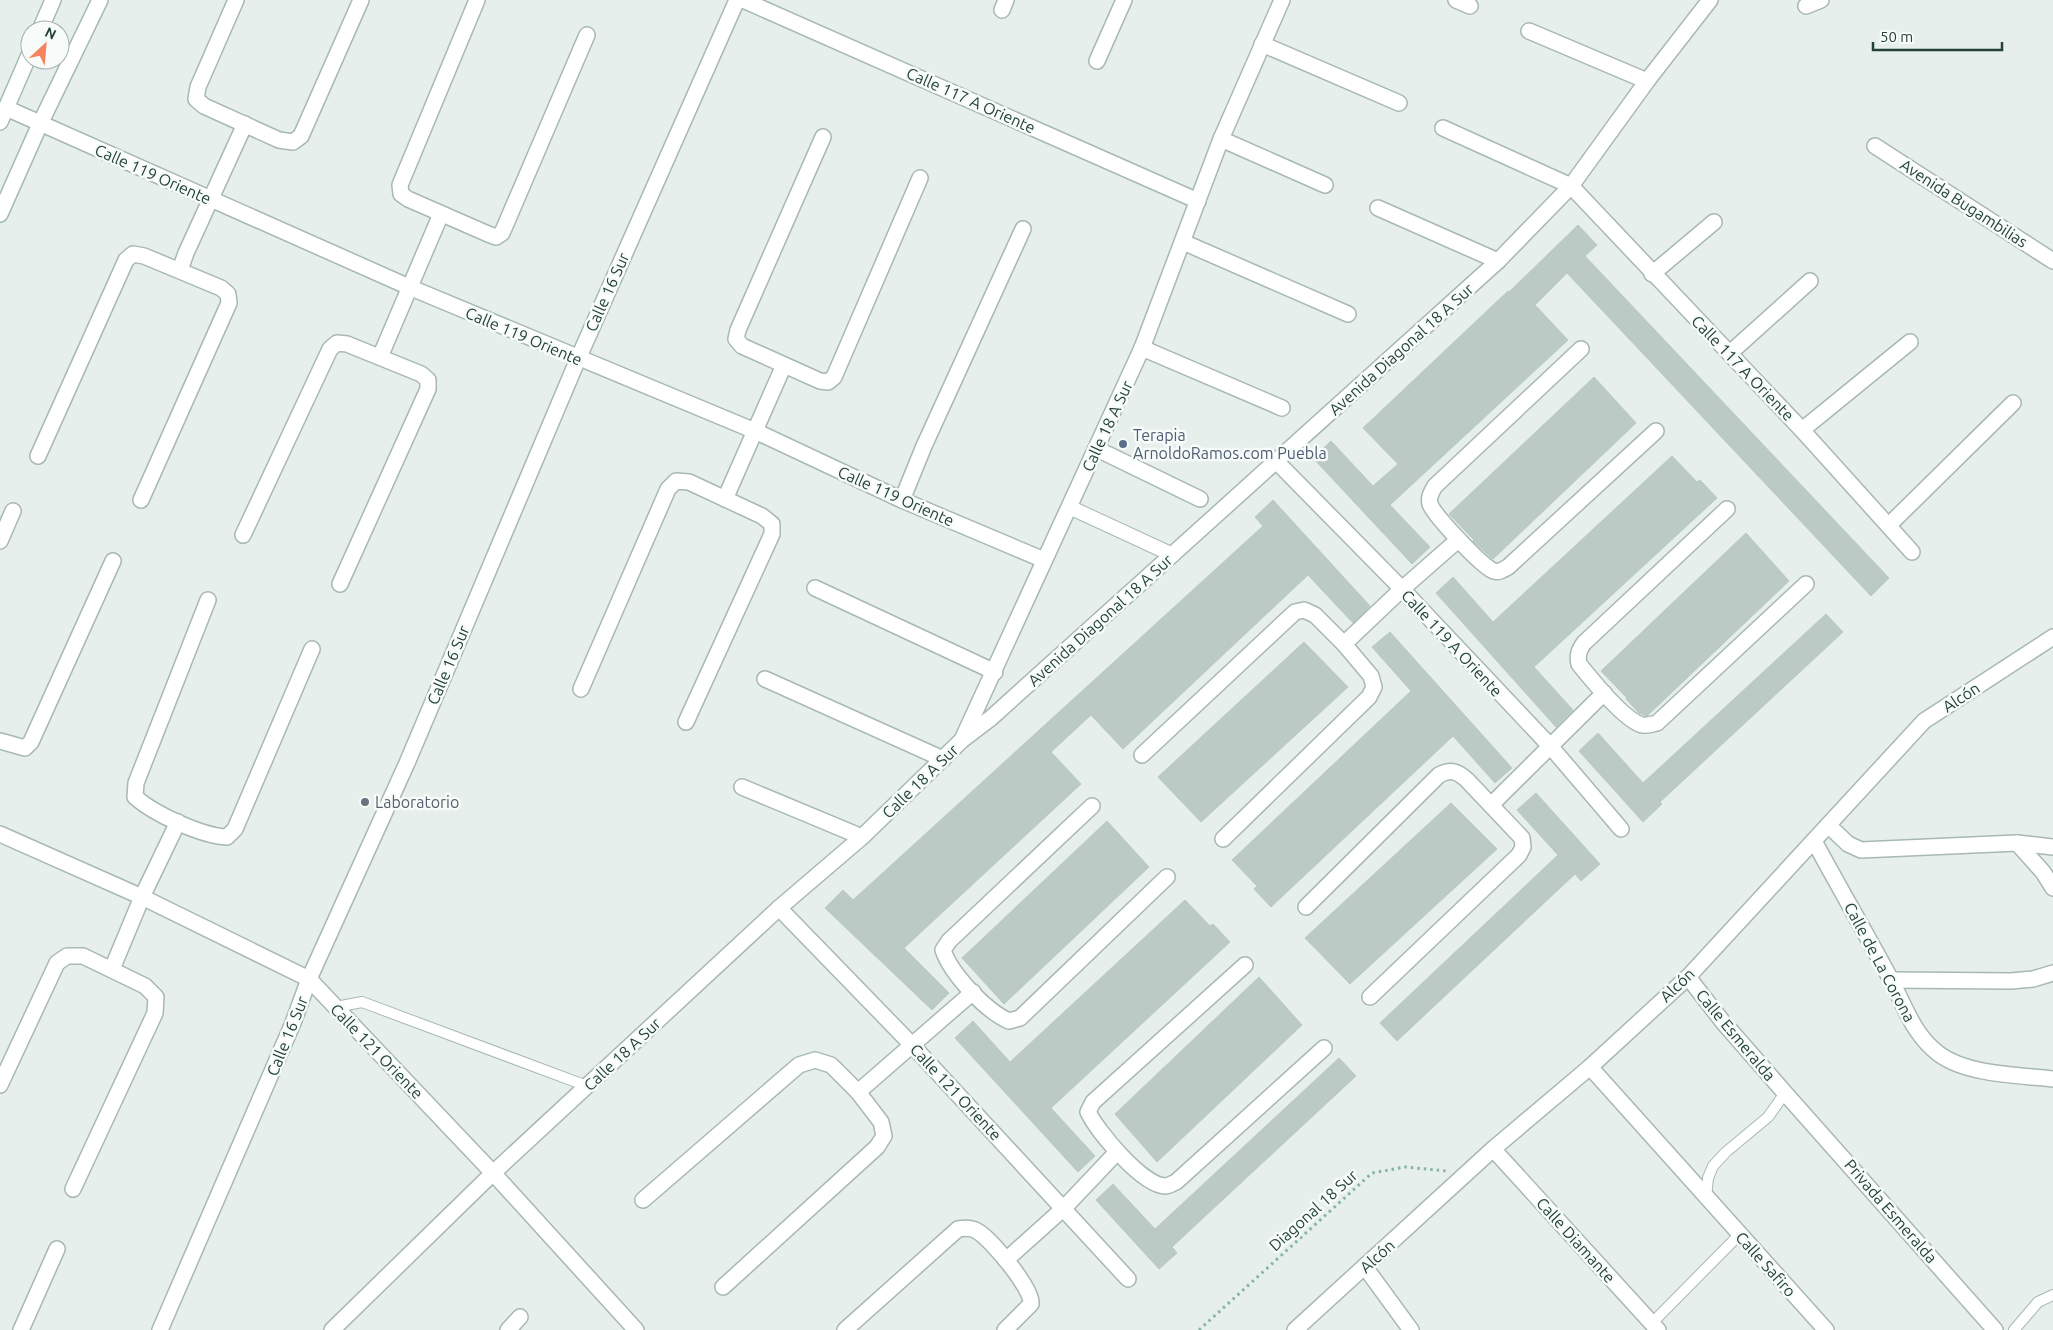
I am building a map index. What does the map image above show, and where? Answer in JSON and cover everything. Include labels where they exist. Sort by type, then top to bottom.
[{"type":"street","points":[[44,20],[53,0]]},
{"type":"street","points":[[0,214],[40,124],[100,0]]},
{"type":"street","points":[[236,0],[198,87],[196,99],[204,106],[280,140],[293,142],[302,136],[361,0]]},
{"type":"street","points":[[477,0],[400,185],[401,194],[488,234],[496,236],[502,232],[587,35]]},
{"type":"street","name":"Calle 16 Sur","points":[[160,1330],[294,1023],[309,979],[407,763],[578,359],[737,0]]},
{"type":"street","name":"Calle 117 A Oriente","points":[[744,0],[1198,201]]},
{"type":"street","points":[[1097,61],[1124,0]]},
{"type":"street","name":"Calle 18 A Sur","points":[[332,1330],[493,1173],[779,908],[862,837],[962,740],[995,672],[1044,560],[1097,449],[1142,348],[1221,139],[1282,0]]},
{"type":"street","points":[[1456,0],[1470,6]]},
{"type":"street","name":"Avenida Diagonal 18 A Sur","points":[[962,740],[991,718],[1498,261],[1571,186],[1647,81],[1710,0]]},
{"type":"street","points":[[1806,6],[1821,0]]},
{"type":"street","points":[[1528,31],[1647,81]]},
{"type":"street","points":[[1262,44],[1399,103]]},
{"type":"street","points":[[0,122],[23,70]]},
{"type":"street","name":"Calle 119 Oriente","points":[[6,108],[410,287],[578,359],[755,431],[902,500],[1044,560]]},
{"type":"street","points":[[180,270],[245,124]]},
{"type":"street","points":[[1443,128],[1571,186]]},
{"type":"street","points":[[823,137],[738,330],[736,340],[742,346],[820,381],[828,382],[834,377],[920,178]]},
{"type":"street","points":[[1221,139],[1325,184]]},
{"type":"street","name":"Avenida Bugambilias","points":[[1875,146],[2053,261]]},
{"type":"street","name":"Calle 117 A Oriente","points":[[1571,186],[1652,274],[1802,430],[1912,552]]},
{"type":"street","points":[[1378,208],[1498,261]]},
{"type":"street","points":[[380,357],[441,214]]},
{"type":"street","points":[[1652,274],[1714,222]]},
{"type":"street","points":[[902,500],[924,446],[1023,229]]},
{"type":"street","points":[[1183,242],[1348,314]]},
{"type":"street","points":[[38,456],[126,260],[133,254],[144,256],[180,270],[221,288],[228,294],[229,302],[141,500]]},
{"type":"street","points":[[1730,353],[1810,281]]},
{"type":"street","points":[[1802,430],[1910,342]]},
{"type":"street","points":[[243,535],[330,349],[337,343],[347,344],[421,374],[428,380],[428,389],[340,584]]},
{"type":"street","points":[[1142,348],[1282,408]]},
{"type":"street","points":[[1581,349],[1435,486],[1430,494],[1430,504],[1458,540],[1486,566],[1494,571],[1501,571],[1508,567],[1656,431]]},
{"type":"street","points":[[726,499],[784,365]]},
{"type":"street","points":[[1889,525],[2013,403]]},
{"type":"street","points":[[1097,449],[1200,499]]},
{"type":"street","name":"Calle 119 A Oriente","points":[[1277,462],[1402,589],[1551,747],[1621,829]]},
{"type":"street","points":[[581,689],[668,489],[676,481],[690,482],[762,516],[772,524],[772,534],[686,722]]},
{"type":"street","points":[[1069,507],[1173,554]]},
{"type":"street","points":[[1727,509],[1584,642],[1578,657],[1579,664],[1604,693],[1632,720],[1642,725],[1657,723],[1806,584]]},
{"type":"street","points":[[0,541],[13,511]]},
{"type":"street","points":[[1344,644],[1402,589],[1458,540]]},
{"type":"street","points":[[0,740],[25,748],[31,742],[113,561]]},
{"type":"street","points":[[814,588],[995,672]]},
{"type":"street","points":[[208,600],[136,784],[134,798],[148,809],[214,837],[227,837],[235,829],[312,649]]},
{"type":"street","points":[[1142,755],[1294,612],[1304,610],[1315,614],[1344,644],[1370,676],[1374,687],[1369,697],[1223,839]]},
{"type":"street","name":"Alcón","points":[[1295,1330],[1493,1149],[1590,1067],[1688,976],[1924,721],[2053,637]]},
{"type":"street","points":[[765,679],[944,759]]},
{"type":"street","points":[[1492,805],[1604,693]]},
{"type":"street","points":[[1306,907],[1439,775],[1448,770],[1459,773],[1522,838],[1523,847],[1518,855],[1370,996]]},
{"type":"street","points":[[742,787],[862,837]]},
{"type":"street","points":[[1092,806],[950,940],[943,950],[947,963],[996,1016],[1009,1021],[1020,1018],[1167,877]]},
{"type":"street","points":[[112,969],[142,896],[178,822]]},
{"type":"street","points":[[1828,825],[1848,844],[1861,850],[2017,843],[2053,847]]},
{"type":"street","name":"Calle 121 Oriente","points":[[0,834],[142,896],[309,979],[493,1173],[636,1330]]},
{"type":"street","name":"Calle de La Corona","points":[[1814,841],[1891,980],[1908,1016],[1939,1054],[1958,1064],[1989,1071],[2053,1079]]},
{"type":"street","points":[[2017,843],[2043,872],[2053,888]]},
{"type":"street","name":"Calle 121 Oriente","points":[[779,908],[913,1046],[1128,1279]]},
{"type":"street","points":[[0,1085],[57,963],[67,956],[83,956],[112,969],[145,986],[156,997],[155,1013],[72,1189]]},
{"type":"street","points":[[1245,965],[1092,1102],[1088,1112],[1092,1122],[1117,1152],[1152,1181],[1166,1186],[1176,1182],[1324,1048]]},
{"type":"street","points":[[1891,980],[2011,980],[2033,979],[2053,973]]},
{"type":"street","name":"Calle Esmeralda","points":[[1688,976],[1723,1022],[1785,1093]]},
{"type":"street","points":[[858,1092],[973,992]]},
{"type":"street","points":[[643,1200],[799,1065],[815,1060],[831,1066],[858,1092],[881,1122],[884,1136],[877,1148],[723,1287]]},
{"type":"street","points":[[1590,1067],[1706,1198]]},
{"type":"street","name":"Privada Esmeralda","points":[[1785,1093],[1995,1330]]},
{"type":"street","name":"Calle Diamante","points":[[1493,1149],[1655,1326]]},
{"type":"street","points":[[1006,1260],[1064,1208],[1117,1152]]},
{"type":"street","name":"Calle Safiro","points":[[1706,1198],[1826,1330]]},
{"type":"street","points":[[845,1330],[958,1229],[966,1228],[977,1231],[1006,1260],[1029,1291],[1032,1304],[1005,1330]]},
{"type":"street","points":[[21,1330],[57,1249]]},
{"type":"street","points":[[1364,1267],[1412,1330]]},
{"type":"street","points":[[508,1330],[520,1317]]},
{"type":"lane","points":[[336,1007],[362,1002],[587,1086]]},
{"type":"lane","points":[[1706,1198],[1708,1178],[1714,1166],[1726,1152],[1768,1117],[1785,1093]]},
{"type":"lane","points":[[1655,1326],[1739,1235]]},
{"type":"lane","points":[[2014,1330],[2038,1302],[2053,1295]]},
{"type":"path","name":"Diagonal 18 Sur","points":[[1199,1330],[1372,1173],[1405,1167],[1467,1173]]},
{"type":"building","points":[[1578,225],[1597,245],[1585,256],[1889,578],[1871,596],[1567,273],[1535,305],[1568,340],[1390,505],[1430,547],[1412,564],[1313,458],[1331,441],[1373,486],[1398,464],[1363,428]]},
{"type":"building","points":[[1594,377],[1636,423],[1493,559],[1473,541],[1449,514]]},
{"type":"building","points":[[1672,456],[1697,482],[1700,480],[1717,498],[1534,667],[1573,710],[1556,727],[1436,593],[1453,577],[1493,622]]},
{"type":"building","points":[[1273,500],[1370,606],[1353,623],[1308,575],[1123,749],[1091,715],[1051,752],[1081,784],[904,948],[949,993],[932,1010],[825,908],[843,890],[853,900],[1263,526],[1255,517]]},
{"type":"building","points":[[1746,533],[1789,581],[1647,716],[1639,713],[1601,671]]},
{"type":"building","points":[[1826,614],[1843,632],[1660,802],[1662,804],[1643,822],[1579,751],[1598,733],[1643,783]]},
{"type":"building","points":[[1390,632],[1512,768],[1495,783],[1453,736],[1271,907],[1254,889],[1257,886],[1232,860],[1411,691],[1372,647]]},
{"type":"building","points":[[1304,642],[1348,687],[1201,822],[1158,777]]},
{"type":"building","points":[[1536,793],[1600,864],[1581,881],[1575,874],[1397,1041],[1380,1023],[1558,855],[1517,810]]},
{"type":"building","points":[[1451,803],[1497,849],[1350,984],[1305,938]]},
{"type":"building","points":[[1107,821],[1149,867],[1004,1004],[962,958]]},
{"type":"building","points":[[1185,900],[1210,926],[1213,924],[1230,942],[1051,1108],[1095,1156],[1078,1172],[955,1038],[973,1021],[1010,1062]]},
{"type":"building","points":[[1259,977],[1302,1025],[1157,1162],[1115,1114]]},
{"type":"building","points":[[1339,1058],[1356,1076],[1172,1247],[1177,1253],[1159,1269],[1096,1200],[1113,1184],[1155,1229]]},
{"type":"place","name":"Terapia ArnoldoRamos.com Puebla","points":[[1123,444]]},
{"type":"place","name":"Laboratorio","points":[[365,802]]}]
